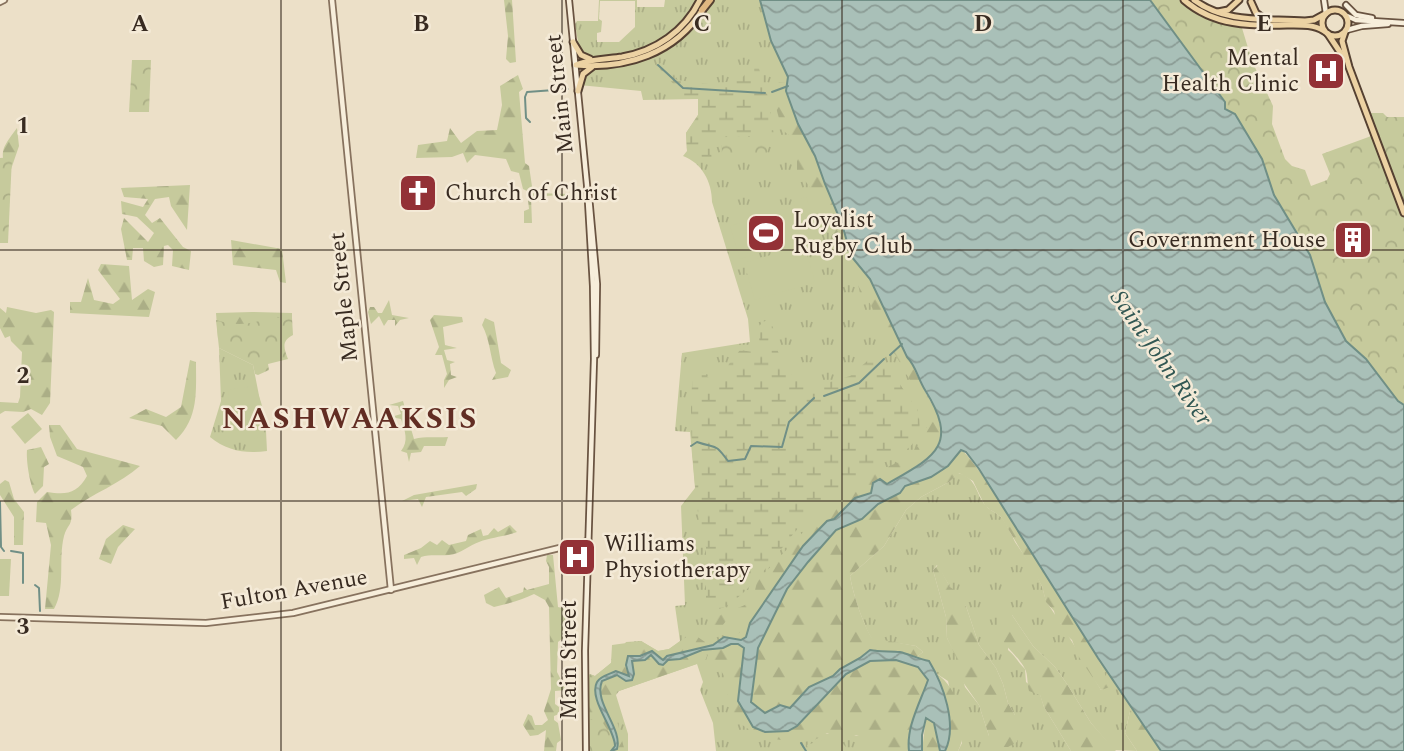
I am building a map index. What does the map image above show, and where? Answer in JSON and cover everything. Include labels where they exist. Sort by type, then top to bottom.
[{"type":"highway","points":[[702,10],[709,0]]},
{"type":"main road","points":[[578,90],[583,75],[595,63],[633,54],[661,43],[685,23],[700,0]]},
{"type":"main road","points":[[1184,0],[1203,14],[1226,22],[1264,26],[1314,20],[1337,9],[1347,16],[1349,23],[1342,41],[1349,66],[1404,213]]},
{"type":"main road","points":[[1194,0],[1215,12],[1242,18],[1315,26],[1335,36],[1346,31]]},
{"type":"main road","points":[[1215,12],[1228,10],[1238,0]]},
{"type":"main road","points":[[1251,2],[1256,13],[1266,19]]},
{"type":"main road","points":[[576,65],[627,63],[663,49],[685,32],[702,10]]},
{"type":"main road","points":[[1326,14],[1322,22],[1326,32],[1349,66]]},
{"type":"main road","points":[[573,42],[581,55],[595,63]]},
{"type":"street","name":"Maple Street","points":[[332,0],[391,590]]},
{"type":"street","name":"Main Street","points":[[569,0],[587,185],[593,286],[594,359],[584,671],[586,751]]},
{"type":"street","points":[[1324,0],[1326,14]]},
{"type":"street","points":[[1345,2],[1347,16],[1356,20],[1404,23]]},
{"type":"street","points":[[1345,2],[1359,16],[1384,18],[1396,23]]},
{"type":"street","points":[[1346,31],[1358,26],[1396,23]]},
{"type":"street","name":"Fulton Avenue","points":[[0,617],[213,622],[292,613],[588,541]]},
{"type":"green space","points":[[504,0],[512,0],[516,62],[510,63],[506,59],[508,36]]},
{"type":"green space","points":[[599,0],[637,0],[637,7],[664,7],[665,0],[760,0],[771,41],[788,77],[786,91],[798,124],[942,431],[750,623],[745,642],[788,731],[908,739],[909,751],[716,751],[713,723],[700,690],[703,682],[697,664],[619,691],[616,695],[628,734],[628,751],[586,751],[585,673],[595,676],[611,663],[626,642],[641,641],[658,651],[669,649],[680,641],[675,606],[685,605],[681,506],[695,488],[690,432],[675,431],[682,353],[750,342],[748,319],[708,181],[696,163],[683,156],[687,151],[686,133],[698,115],[698,99],[643,100],[641,91],[579,85],[581,78],[596,66],[579,47],[575,24],[577,21],[598,21]],"holes":[[[600,1],[635,1],[635,27],[619,42],[597,42],[602,21],[599,19]]]},
{"type":"green space","points":[[1150,0],[1180,0],[1209,19],[1242,28],[1252,61],[1273,106],[1272,124],[1285,159],[1292,166],[1305,170],[1311,186],[1327,180],[1330,174],[1322,154],[1374,135],[1366,113],[1404,117],[1404,405],[1366,359],[1346,342],[1325,302],[1310,255],[1224,117],[1225,102]]},
{"type":"green space","points":[[755,56],[768,97],[775,142],[765,135],[710,138],[712,164],[707,164],[687,151],[686,133],[698,115],[698,99],[674,99],[679,93],[678,89],[656,65],[661,63],[671,74],[678,74],[679,77],[675,78],[677,80],[717,85],[743,77]]},
{"type":"green space","points":[[132,60],[151,60],[149,112],[129,112]]},
{"type":"green space","points":[[518,75],[523,89],[519,92],[525,163],[529,166],[533,193],[571,194],[580,200],[564,201],[560,195],[531,197],[532,223],[524,223],[524,211],[529,209],[527,191],[523,189],[519,173],[511,171],[506,159],[475,155],[467,163],[463,153],[452,157],[416,158],[418,145],[447,141],[450,128],[461,143],[477,131],[497,130],[502,105],[500,86]]},
{"type":"green space","points":[[779,82],[787,83],[786,91],[798,124],[815,156],[842,224],[851,256],[870,279],[937,413],[940,438],[938,450],[886,484],[880,479],[871,493],[855,498],[803,546],[750,623],[736,636],[728,633],[730,624],[726,621],[715,635],[710,634],[710,622],[753,600],[757,581],[841,492],[860,478],[904,460],[925,439],[927,428],[924,405],[895,354],[885,345],[875,313],[868,300],[860,293],[857,280],[842,261],[841,250],[815,194],[797,170],[797,155],[790,145],[792,137],[782,130],[774,100],[773,90]]},
{"type":"green space","points":[[17,128],[19,146],[8,178],[3,151]]},
{"type":"green space","points":[[765,135],[768,157],[714,164],[714,160],[722,156],[722,138]]},
{"type":"green space","points":[[12,157],[8,243],[0,243],[0,158]]},
{"type":"green space","points":[[190,185],[187,230],[171,206],[169,197],[155,199],[145,215],[152,223],[160,218],[183,247],[191,251],[189,270],[172,266],[173,250],[168,245],[164,246],[163,265],[154,267],[144,261],[143,248],[133,248],[132,260],[127,260],[121,229],[124,218],[148,242],[154,233],[137,217],[122,214],[121,201],[143,207],[148,199],[124,197],[121,188]]},
{"type":"green space","points":[[806,197],[817,226],[804,232],[793,202]]},
{"type":"green space","name":"Loyalist Rugby Club","points":[[791,207],[801,240],[740,259],[730,226]]},
{"type":"green space","points":[[231,240],[282,249],[286,283],[280,282],[276,270],[233,265]]},
{"type":"green space","points":[[804,245],[815,282],[755,300],[744,263]]},
{"type":"green space","points":[[101,264],[129,266],[132,300],[148,289],[155,292],[149,317],[70,313],[70,302],[81,302],[88,278],[94,300],[113,304],[120,299],[98,270]]},
{"type":"green space","points":[[389,300],[392,315],[409,318],[400,320],[395,326],[395,320],[388,320],[384,326],[379,316],[371,324],[368,312],[370,307],[382,313]]},
{"type":"green space","points":[[7,307],[36,313],[51,310],[54,312],[50,403],[42,415],[31,409],[23,412],[5,411],[0,414],[0,402],[18,403],[20,397],[22,352],[11,341],[10,336],[5,338],[0,328],[0,308],[6,313]]},
{"type":"green space","points":[[216,313],[292,313],[292,318],[218,339]]},
{"type":"green space","points":[[434,315],[462,317],[463,322],[443,327],[445,345],[457,348],[444,350],[447,360],[455,362],[450,364],[451,375],[457,377],[449,380],[444,388],[447,374],[442,355],[435,355],[439,347],[430,320]]},
{"type":"green space","points":[[268,318],[292,318],[293,335],[284,345],[288,359],[268,364],[269,370],[258,375],[255,374],[253,365],[219,348],[216,320],[242,324]]},
{"type":"green space","points":[[485,318],[494,322],[501,363],[511,370],[508,377],[492,380],[496,373],[482,325]]},
{"type":"green space","points":[[767,320],[772,324],[777,350],[784,364],[796,379],[810,388],[850,376],[873,356],[881,357],[917,409],[920,423],[918,434],[906,450],[864,471],[832,492],[748,588],[723,608],[711,611],[706,605],[706,547],[701,543],[693,459],[693,375],[700,370],[710,379],[723,377],[740,350],[753,352],[760,348],[758,329]]},
{"type":"green space","points":[[219,348],[253,365],[266,431],[267,451],[237,450],[223,446],[210,437],[221,401]]},
{"type":"green space","points":[[190,360],[196,362],[195,404],[189,423],[176,440],[162,426],[129,418],[146,409],[166,417],[181,407]]},
{"type":"green space","points":[[254,386],[263,411],[263,436],[254,439],[229,439],[228,390]]},
{"type":"green space","points":[[403,401],[414,439],[448,437],[445,446],[424,446],[421,452],[411,453],[409,462],[407,453],[401,451],[406,440],[401,419],[391,417],[401,414],[398,406],[389,405]]},
{"type":"green space","points":[[28,413],[42,429],[25,444],[11,427]]},
{"type":"green space","points":[[49,425],[60,425],[77,449],[140,466],[71,510],[71,522],[62,545],[60,592],[54,609],[45,609],[51,545],[46,523],[36,522],[37,502],[47,492],[65,493],[75,490],[87,476],[83,467],[57,456]]},
{"type":"green space","points":[[41,447],[49,464],[44,467],[43,486],[35,494],[29,473],[27,450]]},
{"type":"green space","points":[[961,450],[986,481],[1052,581],[1097,657],[1110,687],[1101,690],[1077,654],[1072,640],[1056,620],[1054,611],[1046,602],[1042,586],[1001,517],[985,506],[973,481],[959,473],[906,510],[884,546],[850,576],[865,625],[872,638],[916,646],[923,652],[914,659],[902,652],[870,650],[833,676],[809,687],[790,708],[780,705],[765,713],[751,702],[758,648],[787,589],[808,562],[836,530],[862,519],[878,504],[899,493],[905,486],[931,477],[948,466]]},
{"type":"green space","points":[[958,473],[969,478],[985,505],[1002,518],[1038,578],[1048,604],[1101,690],[1109,686],[1098,658],[1131,707],[1125,733],[1137,751],[1114,750],[1091,723],[1055,667],[1033,646],[1012,615],[1008,650],[1025,669],[1026,682],[1040,694],[1044,707],[1071,751],[958,751],[962,743],[948,681],[937,674],[929,661],[914,659],[923,652],[916,646],[872,639],[859,609],[850,576],[884,546],[906,510],[921,497],[949,482]],"holes":[[[937,565],[966,606],[979,645],[996,668],[1015,715],[989,736],[979,705],[965,687],[957,657],[947,638],[946,617],[933,570]]]},
{"type":"green space","points":[[5,480],[9,482],[14,499],[24,512],[23,545],[14,545],[14,517],[0,495],[0,484]]},
{"type":"green space","points":[[477,484],[476,489],[466,496],[462,492],[426,497],[422,507],[418,499],[402,501],[414,495]]},
{"type":"green space","points":[[123,525],[135,529],[118,547],[111,564],[99,559],[106,539]]},
{"type":"green space","points":[[510,525],[517,532],[479,542],[453,554],[421,557],[417,565],[414,558],[404,559],[404,555],[430,541],[437,545],[442,540],[449,545],[466,541],[468,535],[481,529],[483,536],[488,535],[494,528],[498,532]]},
{"type":"green space","points":[[547,555],[553,555],[558,607],[566,609],[567,620],[563,622],[563,638],[558,642],[557,672],[566,690],[555,691],[555,704],[559,707],[559,714],[554,716],[554,720],[558,723],[561,740],[557,743],[556,751],[544,751],[546,730],[530,736],[523,725],[528,714],[532,716],[535,725],[542,725],[548,720],[544,711],[551,689],[549,607],[545,600],[534,594],[494,607],[486,603],[484,595],[499,587],[506,598],[523,592],[524,587],[527,590],[549,584]]},
{"type":"green space","points":[[0,559],[11,559],[9,596],[0,596]]},
{"type":"green space","points":[[938,565],[950,587],[959,593],[966,606],[979,645],[996,668],[1015,715],[1017,742],[1008,747],[996,747],[989,736],[979,705],[958,675],[956,657],[947,638],[946,617],[933,570]]},
{"type":"green space","points":[[1012,615],[1033,646],[1055,667],[1091,723],[1116,751],[1071,751],[1044,707],[1040,695],[1029,691],[1025,669],[1002,639],[998,624],[999,616]]},
{"type":"green space","points":[[692,633],[705,642],[705,661],[616,692],[614,709],[624,748],[623,751],[607,751],[609,750],[601,720],[589,719],[590,674],[595,676],[611,663],[612,645],[641,641],[658,651],[669,649]]},
{"type":"green space","points":[[731,644],[744,648],[739,706],[755,723],[773,728],[846,674],[870,661],[896,660],[918,667],[928,680],[912,724],[909,751],[871,751],[867,739],[856,735],[844,741],[827,733],[802,742],[783,740],[751,730],[735,719],[724,676],[713,662],[718,649]]},
{"type":"green space","points":[[937,674],[951,688],[960,709],[963,731],[958,751],[945,751],[950,722]]},
{"type":"green space","points":[[1131,707],[1161,751],[1137,751],[1125,733]]},
{"type":"green space","points":[[926,717],[934,722],[940,751],[922,751]]},
{"type":"green space","points":[[589,719],[601,720],[612,737],[612,747],[607,751],[588,751]]},
{"type":"green space","points":[[825,739],[838,739],[850,751],[809,751],[807,745]]},
{"type":"water","name":"Saint John River","points":[[760,0],[1150,0],[1225,102],[1225,109],[1235,114],[1262,159],[1274,195],[1310,255],[1325,302],[1346,341],[1366,359],[1404,405],[1404,751],[1161,751],[1098,658],[979,469],[966,452],[961,450],[948,466],[931,477],[905,486],[900,493],[878,504],[862,519],[836,530],[808,562],[787,589],[758,648],[751,702],[765,713],[780,705],[790,708],[809,687],[833,676],[870,650],[900,652],[929,661],[939,681],[949,717],[949,741],[945,751],[940,751],[934,723],[926,718],[922,751],[909,751],[912,724],[928,680],[918,667],[896,660],[870,661],[846,674],[797,726],[788,731],[765,732],[753,727],[738,701],[744,648],[731,644],[668,660],[663,665],[651,655],[645,660],[632,661],[632,680],[626,681],[617,675],[602,681],[601,698],[618,741],[617,749],[611,751],[615,746],[614,739],[596,697],[598,680],[616,671],[629,676],[626,665],[628,656],[640,656],[652,651],[663,660],[667,656],[713,645],[724,637],[741,640],[746,637],[750,623],[803,546],[827,521],[834,519],[855,498],[871,493],[873,483],[880,479],[887,484],[918,466],[937,448],[941,437],[935,409],[913,364],[907,357],[870,279],[851,256],[842,224],[786,91],[788,77],[771,41]]},
{"type":"waterway","points":[[658,65],[683,88],[765,93]]},
{"type":"waterway","points":[[772,92],[788,86]]},
{"type":"waterway","points":[[530,122],[526,118],[527,92],[568,89]]},
{"type":"waterway","points":[[890,355],[902,344]]},
{"type":"waterway","points":[[824,396],[859,383],[884,359]]},
{"type":"waterway","points":[[691,446],[697,442],[715,447],[728,461],[745,459],[751,446],[782,447],[789,422],[814,398]]},
{"type":"waterway","points":[[0,502],[1,547],[4,551]]},
{"type":"waterway","points":[[11,551],[23,553],[23,583]]},
{"type":"waterway","points":[[35,585],[39,588],[40,611]]},
{"type":"waterway","points":[[801,743],[806,751]]},
{"type":"place","name":"Mental Health Clinic","points":[[1326,71]]},
{"type":"place","name":"Church of Christ","points":[[418,193]]},
{"type":"place","name":"Loyalist Rugby Club","points":[[766,233]]},
{"type":"place","name":"Government House","points":[[1353,240]]},
{"type":"place","name":"Williams Physiotherapy","points":[[577,557]]},
{"type":"district","name":"NASHWAAKSIS","points":[[350,419]]}]
